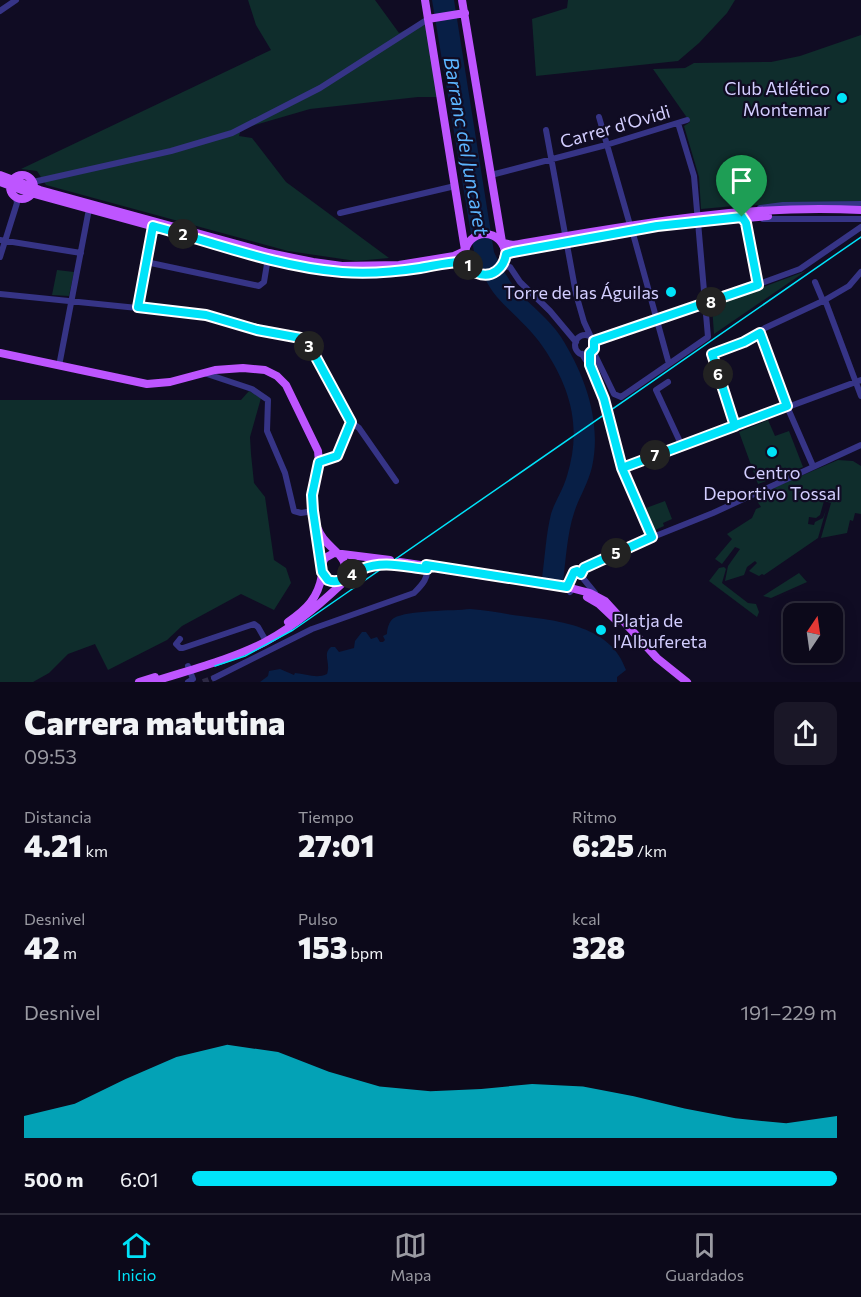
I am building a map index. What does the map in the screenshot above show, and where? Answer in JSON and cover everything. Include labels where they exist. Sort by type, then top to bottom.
[{"type":"main road","points":[[425,0],[431,19],[467,263],[480,274],[493,273],[502,266],[506,254],[502,243],[461,14],[462,0]]},
{"type":"main road","points":[[431,19],[461,14]]},
{"type":"main road","points":[[0,175],[11,183]]},
{"type":"main road","points":[[33,188],[28,197],[18,200],[10,191],[11,183],[21,175],[28,177],[33,188],[89,209],[301,266],[342,272],[399,271],[456,262],[467,263]]},
{"type":"main road","points":[[0,182],[33,188],[269,253],[313,262],[351,266],[399,265],[454,256],[465,251],[469,242],[481,234],[493,235],[502,243],[513,245],[566,239]]},
{"type":"main road","points":[[506,254],[566,239],[698,218],[799,209],[861,210]]},
{"type":"main road","points":[[743,214],[861,215]]},
{"type":"main road","points":[[0,353],[147,384],[170,382],[204,372],[252,368],[265,370],[282,379],[316,446],[319,462],[312,495],[322,571],[331,582],[343,579],[362,569],[392,563]]},
{"type":"main road","points":[[314,520],[322,539],[346,565],[343,579],[337,589]]},
{"type":"main road","points":[[328,545],[350,555]]},
{"type":"main road","points":[[265,640],[310,605],[317,594],[325,558],[331,553],[566,589],[601,598],[657,658],[687,682]]},
{"type":"main road","points":[[362,557],[357,564],[362,569]]},
{"type":"main road","points":[[152,682],[265,640],[306,616],[352,574]]},
{"type":"main road","points":[[566,589],[599,604],[655,663],[679,682]]},
{"type":"main road","points":[[139,682],[189,668]]},
{"type":"street","points":[[0,11],[16,0]]},
{"type":"street","points":[[33,188],[232,133],[320,88],[431,19]]},
{"type":"street","points":[[599,117],[669,364]]},
{"type":"street","name":"Carrer d'Ovidi","points":[[491,175],[606,145],[687,120]]},
{"type":"street","points":[[546,130],[576,294],[595,356],[616,397],[621,397],[708,337],[694,176],[678,123]]},
{"type":"street","points":[[340,213],[454,186]]},
{"type":"street","points":[[0,257],[2,241],[18,200]]},
{"type":"street","points":[[743,214],[783,205],[861,204]]},
{"type":"street","points":[[59,366],[89,209]]},
{"type":"street","points":[[743,214],[768,219],[861,219]]},
{"type":"street","points":[[743,214],[758,285]]},
{"type":"street","points":[[138,307],[153,226]]},
{"type":"street","points":[[582,354],[592,345],[800,269],[861,227]]},
{"type":"street","points":[[2,241],[81,253]]},
{"type":"street","points":[[146,262],[259,286],[265,279],[268,258]]},
{"type":"street","points":[[502,266],[510,267],[520,282],[550,311],[576,342],[577,348],[590,365],[604,399],[622,468],[652,537]]},
{"type":"street","points":[[735,426],[712,354],[744,342],[765,328],[824,300],[849,286],[861,272]]},
{"type":"street","points":[[815,282],[859,381],[861,396]]},
{"type":"street","points":[[0,294],[206,315],[257,330],[306,339],[351,422],[359,428],[396,481]]},
{"type":"street","points":[[760,333],[787,406],[813,466]]},
{"type":"street","points":[[576,342],[582,336],[592,345]]},
{"type":"street","points":[[590,365],[592,345]]},
{"type":"street","points":[[204,372],[252,389],[268,400],[267,431],[285,473],[294,511],[301,513],[313,511]]},
{"type":"street","points":[[622,468],[681,444],[859,381]]},
{"type":"street","points":[[668,382],[656,390],[681,444]]},
{"type":"street","points":[[319,462],[337,456],[351,422]]},
{"type":"street","points":[[566,589],[572,574],[652,537],[714,513],[861,445]]},
{"type":"street","points":[[214,678],[312,629],[414,593],[424,582],[426,567]]},
{"type":"street","points":[[580,571],[587,586],[601,598]]},
{"type":"street","points":[[180,639],[176,644],[183,648],[254,624],[265,640]]},
{"type":"street","points":[[188,682],[193,679],[189,668]]},
{"type":"green space","points":[[248,0],[375,0],[399,33],[428,19],[440,97],[418,97],[310,109],[241,129],[239,136],[252,138],[286,182],[389,258],[356,261],[288,251],[46,185],[37,171],[21,169],[271,50],[256,25]]},
{"type":"green space","points":[[568,0],[735,0],[727,13],[699,43],[678,61],[536,76],[532,19],[567,8]]},
{"type":"green space","points":[[861,35],[861,201],[701,209],[699,177],[684,126],[690,122],[653,69],[685,68],[694,63],[771,62],[800,56]]},
{"type":"green space","points":[[57,270],[74,272],[69,296],[52,295]]},
{"type":"green space","points":[[806,271],[714,334],[712,306]]},
{"type":"green space","points":[[249,391],[261,398],[250,437],[254,483],[265,497],[274,560],[286,568],[291,583],[274,610],[241,594],[182,626],[167,640],[108,670],[95,644],[68,654],[49,673],[33,682],[0,682],[0,400],[241,400]]},
{"type":"green space","name":"Centro Deportivo Tossal","points":[[768,420],[775,436],[789,431],[803,467],[758,484],[739,432]]},
{"type":"green space","points":[[838,460],[853,461],[861,466],[861,514],[855,513],[853,521],[850,520],[847,533],[821,538],[831,503],[824,501],[820,515],[816,518],[809,517],[808,524],[814,525],[823,518],[826,510],[818,538],[764,575],[759,576],[749,571],[757,563],[755,561],[747,567],[744,575],[725,581],[728,566],[740,549],[735,547],[722,564],[715,559],[732,539],[727,534],[752,518],[756,509],[761,507],[757,501],[759,494]]},
{"type":"green space","points":[[665,501],[672,519],[655,530],[646,508]]},
{"type":"green space","points":[[719,568],[726,569],[722,583],[748,603],[756,604],[759,612],[757,617],[709,581]]},
{"type":"green space","points":[[799,573],[807,582],[771,598],[763,596]]},
{"type":"water","name":"Barranc del Juncaret","points":[[432,0],[454,0],[494,252],[514,287],[561,337],[584,383],[593,416],[595,450],[592,467],[572,521],[563,581],[542,578],[551,514],[565,481],[574,441],[571,409],[567,393],[553,362],[532,334],[493,292],[474,252]]},
{"type":"water","points":[[470,609],[552,620],[582,628],[609,644],[619,655],[626,670],[617,677],[617,682],[260,682],[268,676],[269,671],[280,669],[294,675],[295,673],[315,676],[327,674],[327,652],[331,647],[335,647],[339,652],[354,648],[355,641],[362,632],[366,632],[371,639],[377,637],[380,642],[383,642],[385,640],[383,636],[387,634],[391,621],[401,615]]},
{"type":"tunnel","points":[[203,682],[214,678]]},
{"type":"tram line","points":[[215,666],[245,656],[293,630],[861,237]]},
{"type":"place","name":"Club Atlético Montemar","points":[[842,98]]},
{"type":"place","name":"Torre de las Águilas","points":[[671,292]]},
{"type":"place","name":"Centro Deportivo Tossal","points":[[772,452]]},
{"type":"place","name":"Platja de l'Albufereta","points":[[601,630]]},
{"type":"route","points":[[742,217],[657,226],[513,252],[506,254],[500,269],[489,274],[480,274],[467,263],[461,262],[399,271],[342,272],[312,268],[153,226],[138,307],[206,315],[257,330],[306,339],[351,422],[349,432],[337,456],[319,462],[312,495],[314,527],[322,574],[331,582],[338,582],[362,569],[384,564],[427,569],[426,565],[567,587],[574,572],[578,571],[581,574],[584,568],[652,537],[622,468],[681,444],[735,426],[712,354],[727,350],[760,333],[787,406],[735,426],[681,444],[633,463],[622,468],[610,417],[590,365],[590,353],[594,349],[594,341],[758,285],[746,223],[742,217]]}]
